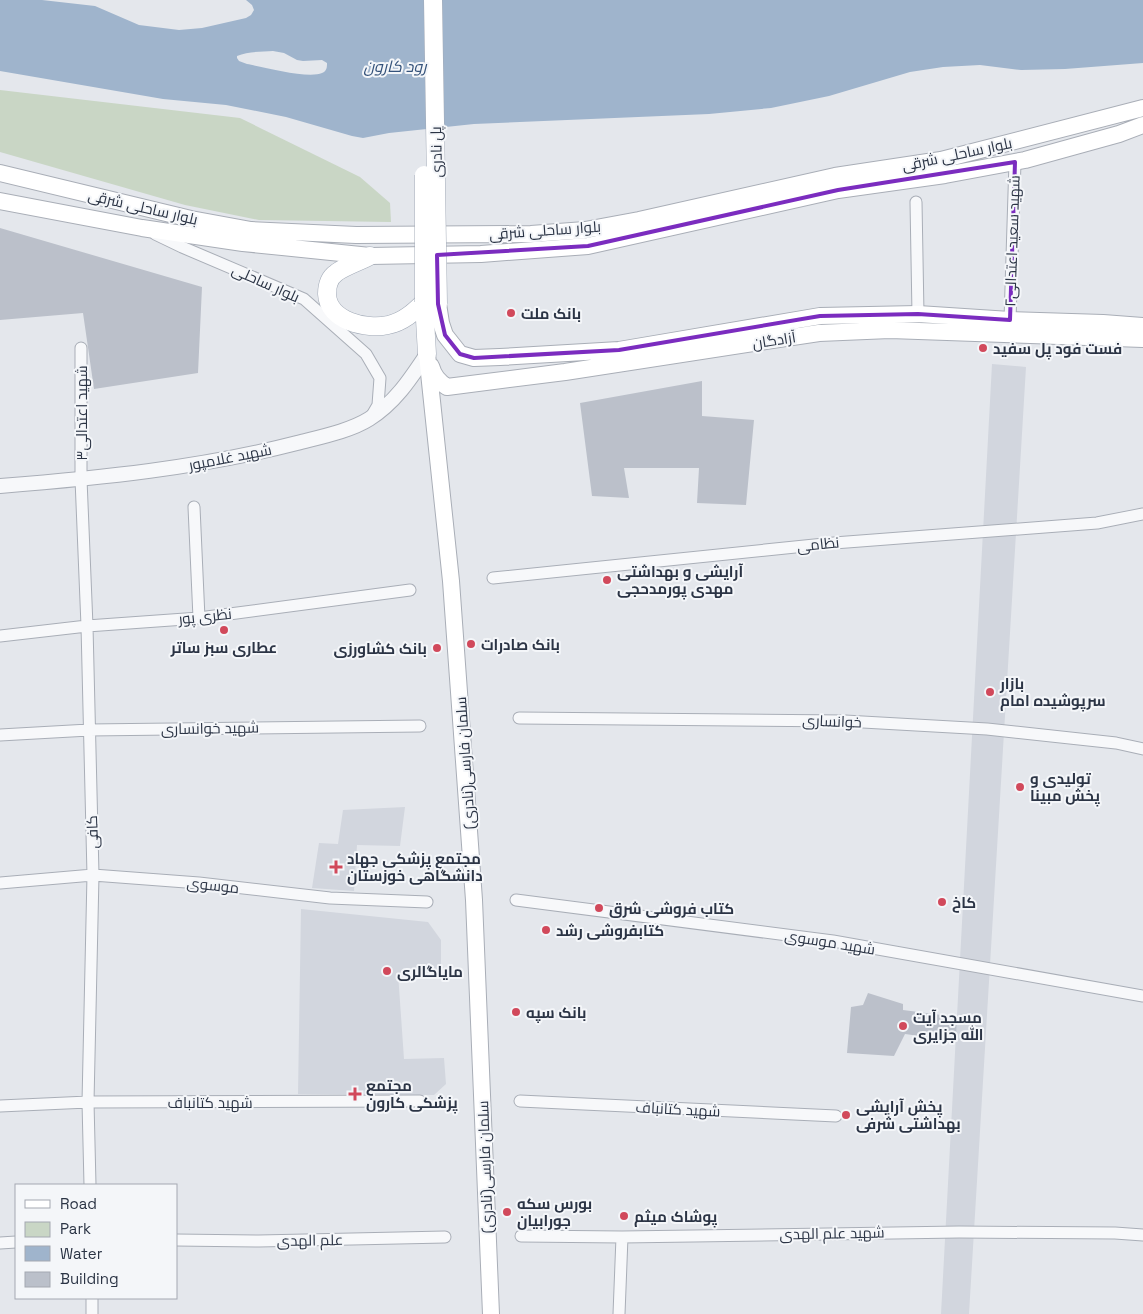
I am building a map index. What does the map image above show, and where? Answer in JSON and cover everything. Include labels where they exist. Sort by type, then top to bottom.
[{"type":"main road","name":"پل نادری","points":[[422,0],[431,303]]},
{"type":"main road","name":"پل نادری","points":[[431,303],[433,0]]},
{"type":"main road","name":"بلوار ساحلی شرقی","points":[[0,173],[191,219],[251,230],[356,235],[531,234],[585,230],[639,220],[835,176],[941,160],[1143,108]]},
{"type":"main road","name":"بلوار ساحلی شرقی","points":[[0,201],[142,228],[243,243],[370,256],[481,254],[588,246],[838,190],[1025,160],[1119,134],[1143,125]]},
{"type":"main road","points":[[370,256],[335,274],[327,286],[327,298],[330,306],[338,315],[363,326],[389,325],[412,315],[431,303]]},
{"type":"main road","name":"سلمان فارسی(نادری)","points":[[431,303],[427,354],[451,581],[474,900],[490,1314]]},
{"type":"main road","name":"آزادگان","points":[[431,303],[445,335],[460,354],[474,358],[619,350],[820,316],[918,314],[1143,326]]},
{"type":"main road","name":"آزادگان","points":[[427,354],[434,374],[439,382],[447,387],[565,372],[819,333],[890,330],[1143,339]]},
{"type":"street","name":"شهید سعید اعتدالی۲","points":[[1010,320],[1015,162]]},
{"type":"street","points":[[916,202],[918,314]]},
{"type":"street","name":"بلوار ساحلی","points":[[142,228],[304,299],[366,354],[380,378],[378,404],[369,419]]},
{"type":"street","name":"شهید اعتدالی۳","points":[[80,348],[81,479]]},
{"type":"street","name":"شهید غلامپور","points":[[0,486],[81,479],[175,467],[266,451],[342,431],[369,419],[395,398],[406,386],[427,354]]},
{"type":"street","name":"کافی","points":[[81,479],[87,626],[93,875],[88,1102],[90,1184]]},
{"type":"street","points":[[194,506],[199,618]]},
{"type":"street","name":"نظامی","points":[[493,578],[834,542],[1097,522],[1143,514]]},
{"type":"street","name":"نظری پور","points":[[0,636],[87,626],[199,618],[410,590]]},
{"type":"street","name":"خوانساری","points":[[519,718],[845,721],[987,729],[1116,743],[1143,749]]},
{"type":"street","name":"شهید خوانساری","points":[[0,735],[89,730],[420,726]]},
{"type":"street","name":"موسوی","points":[[0,883],[93,875],[198,883],[330,898],[427,902]]},
{"type":"street","name":"شهید موسوی","points":[[516,900],[833,941],[1143,996]]},
{"type":"street","name":"شهید کتانباف","points":[[0,1106],[88,1102],[420,1101]]},
{"type":"street","name":"شهید کتانباف","points":[[520,1102],[836,1116]]},
{"type":"street","name":"شهید علم الهدی","points":[[521,1236],[622,1238],[959,1232],[1115,1233],[1143,1236]]},
{"type":"street","name":"علم الهدی","points":[[178,1240],[259,1241],[444,1237]]},
{"type":"street","points":[[620,1314],[622,1238]]},
{"type":"street","points":[[0,1242],[15,1242]]},
{"type":"street","points":[[92,1299],[92,1314]]},
{"type":"highlighted area","points":[[1015,162],[1010,320],[918,314],[820,316],[619,350],[474,358],[460,354],[445,335],[438,304],[437,255],[588,246],[838,190]]},
{"type":"shaded area","name":"بازار سرپوشیده امام","points":[[992,364],[1026,367],[969,1314],[941,1314]]},
{"type":"shaded area","name":"مجتمع پزشکی جهاد دانشگاهی خوزستان","points":[[405,807],[400,846],[357,845],[354,891],[312,888],[319,843],[338,844],[343,810]]},
{"type":"shaded area","points":[[301,909],[428,922],[441,940],[441,972],[398,973],[404,1059],[444,1058],[446,1084],[434,1095],[298,1094]]},
{"type":"green space","points":[[0,90],[240,118],[360,177],[390,203],[391,222],[259,220],[185,205],[0,152]]},
{"type":"water","name":"رود کارون","points":[[0,0],[42,0],[95,6],[139,25],[179,30],[202,28],[246,18],[254,10],[252,5],[246,0],[1143,0],[1143,63],[1065,69],[1021,70],[980,65],[943,67],[910,72],[829,96],[771,108],[709,114],[474,124],[389,133],[363,138],[286,117],[226,105],[163,99],[0,71]],"holes":[[[273,51],[284,53],[297,60],[322,60],[327,63],[326,69],[324,72],[315,74],[296,74],[247,64],[239,61],[237,58],[241,54],[250,52]]]},
{"type":"building","points":[[0,228],[202,287],[198,373],[94,389],[83,313],[0,320]]},
{"type":"building","points":[[702,381],[702,416],[754,420],[746,505],[697,503],[699,468],[624,468],[629,498],[592,496],[580,403]]},
{"type":"building","name":"مسجد آیت الله جزایری","points":[[868,993],[903,1004],[903,1010],[957,1017],[956,1041],[905,1034],[894,1056],[847,1053],[851,1007],[863,1005]]},
{"type":"place","name":"بانک ملت","points":[[511,313]]},
{"type":"place","name":"فست فود پل سفید","points":[[983,348]]},
{"type":"place","name":"آرایشی و بهداشتی مهدی پورمدحجی","points":[[607,580]]},
{"type":"place","name":"عطاری سبز ساتر","points":[[224,630]]},
{"type":"place","name":"بانک صادرات","points":[[471,644]]},
{"type":"place","name":"بانک کشاورزی","points":[[437,648]]},
{"type":"place","name":"بازار سرپوشیده امام","points":[[990,692]]},
{"type":"place","name":"تولیدی و پخش مبینا","points":[[1020,787]]},
{"type":"place","name":"مجتمع پزشکی جهاد دانشگاهی خوزستان","points":[[336,867]]},
{"type":"place","name":"کاخ","points":[[942,902]]},
{"type":"place","name":"کتاب فروشی شرق","points":[[599,908]]},
{"type":"place","name":"کتابفروشی رشد","points":[[546,930]]},
{"type":"place","name":"مایاگالری","points":[[387,971]]},
{"type":"place","name":"بانک سپه","points":[[516,1012]]},
{"type":"place","name":"مسجد آیت الله جزایری","points":[[903,1026]]},
{"type":"place","name":"مجتمع پزشکی کارون","points":[[355,1094]]},
{"type":"place","name":"پخش آرایشی بهداشتی شرفی","points":[[846,1115]]},
{"type":"place","name":"بورس سکه جورابیان","points":[[507,1212]]},
{"type":"place","name":"پوشاک میثم","points":[[624,1216]]}]
